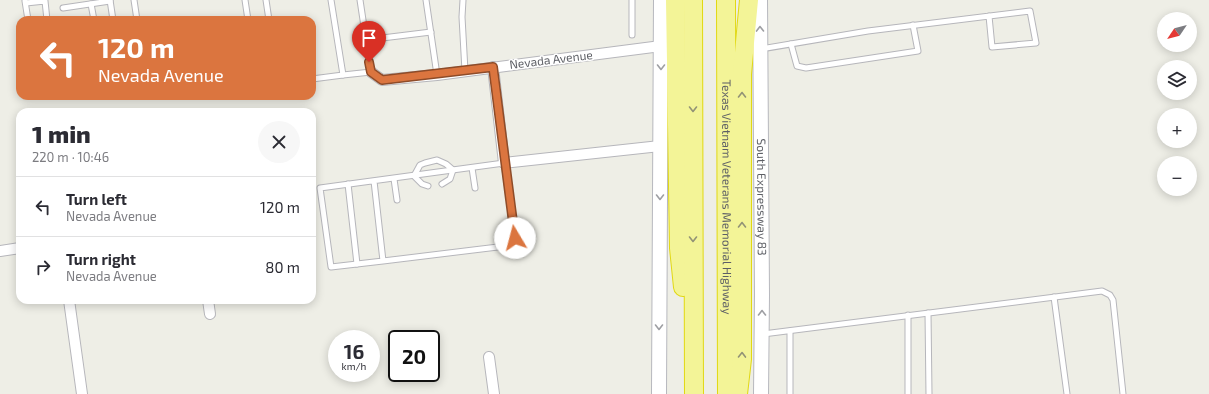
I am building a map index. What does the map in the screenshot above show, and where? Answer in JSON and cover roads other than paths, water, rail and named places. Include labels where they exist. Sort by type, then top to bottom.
[{"type":"highway","points":[[676,0],[679,248],[694,391]]},
{"type":"highway","points":[[693,0],[694,391]]},
{"type":"highway","name":"Texas Vietnam Veterans Memorial Highway","points":[[726,0],[727,394]]},
{"type":"highway","points":[[738,394],[742,359],[742,74],[749,0]]},
{"type":"main road","points":[[659,394],[661,0]]},
{"type":"main road","name":"South Expressway 83","points":[[760,0],[761,394]]},
{"type":"street","name":"Nevada Avenue","points":[[371,72],[382,80],[437,75],[661,46]]},
{"type":"street","points":[[493,67],[504,163],[660,146]]},
{"type":"street","points":[[0,251],[16,249]]},
{"type":"street","points":[[70,304],[82,394]]},
{"type":"street","points":[[209,304],[210,314]]},
{"type":"street","points":[[489,357],[494,394]]},
{"type":"lane","points":[[134,0],[136,16]]},
{"type":"lane","points":[[245,0],[247,16]]},
{"type":"lane","points":[[266,0],[268,16]]},
{"type":"lane","points":[[331,0],[342,75]]},
{"type":"lane","points":[[316,78],[371,72],[360,0]]},
{"type":"lane","points":[[426,0],[437,75]]},
{"type":"lane","points":[[463,0],[462,17],[465,71]]},
{"type":"lane","points":[[632,0],[632,35]]},
{"type":"lane","points":[[28,16],[26,2],[45,1],[47,16]]},
{"type":"lane","points":[[63,8],[110,1],[112,16]]},
{"type":"lane","points":[[91,4],[93,16]]},
{"type":"lane","points":[[760,49],[868,31],[913,25],[1030,11],[1036,43],[992,47],[989,16]]},
{"type":"lane","points":[[791,44],[797,66],[806,68],[918,51],[913,25]]},
{"type":"lane","points":[[366,40],[431,32]]},
{"type":"lane","points":[[414,176],[420,165],[438,160],[453,170]]},
{"type":"lane","points":[[504,163],[515,238],[506,246],[331,267],[320,188],[504,163]]},
{"type":"lane","points":[[472,168],[475,188]]},
{"type":"lane","points":[[442,184],[450,178],[453,170]]},
{"type":"lane","points":[[414,176],[422,184],[428,186]]},
{"type":"lane","points":[[394,179],[397,200]]},
{"type":"lane","points":[[374,181],[383,261]]},
{"type":"lane","points":[[348,184],[357,264]]},
{"type":"lane","points":[[762,334],[1102,291],[1110,295],[1113,300],[1123,394]]},
{"type":"lane","points":[[1054,297],[1067,394]]},
{"type":"lane","points":[[928,313],[929,394]]},
{"type":"lane","points":[[908,315],[908,394]]},
{"type":"lane","points":[[790,331],[790,394]]}]
